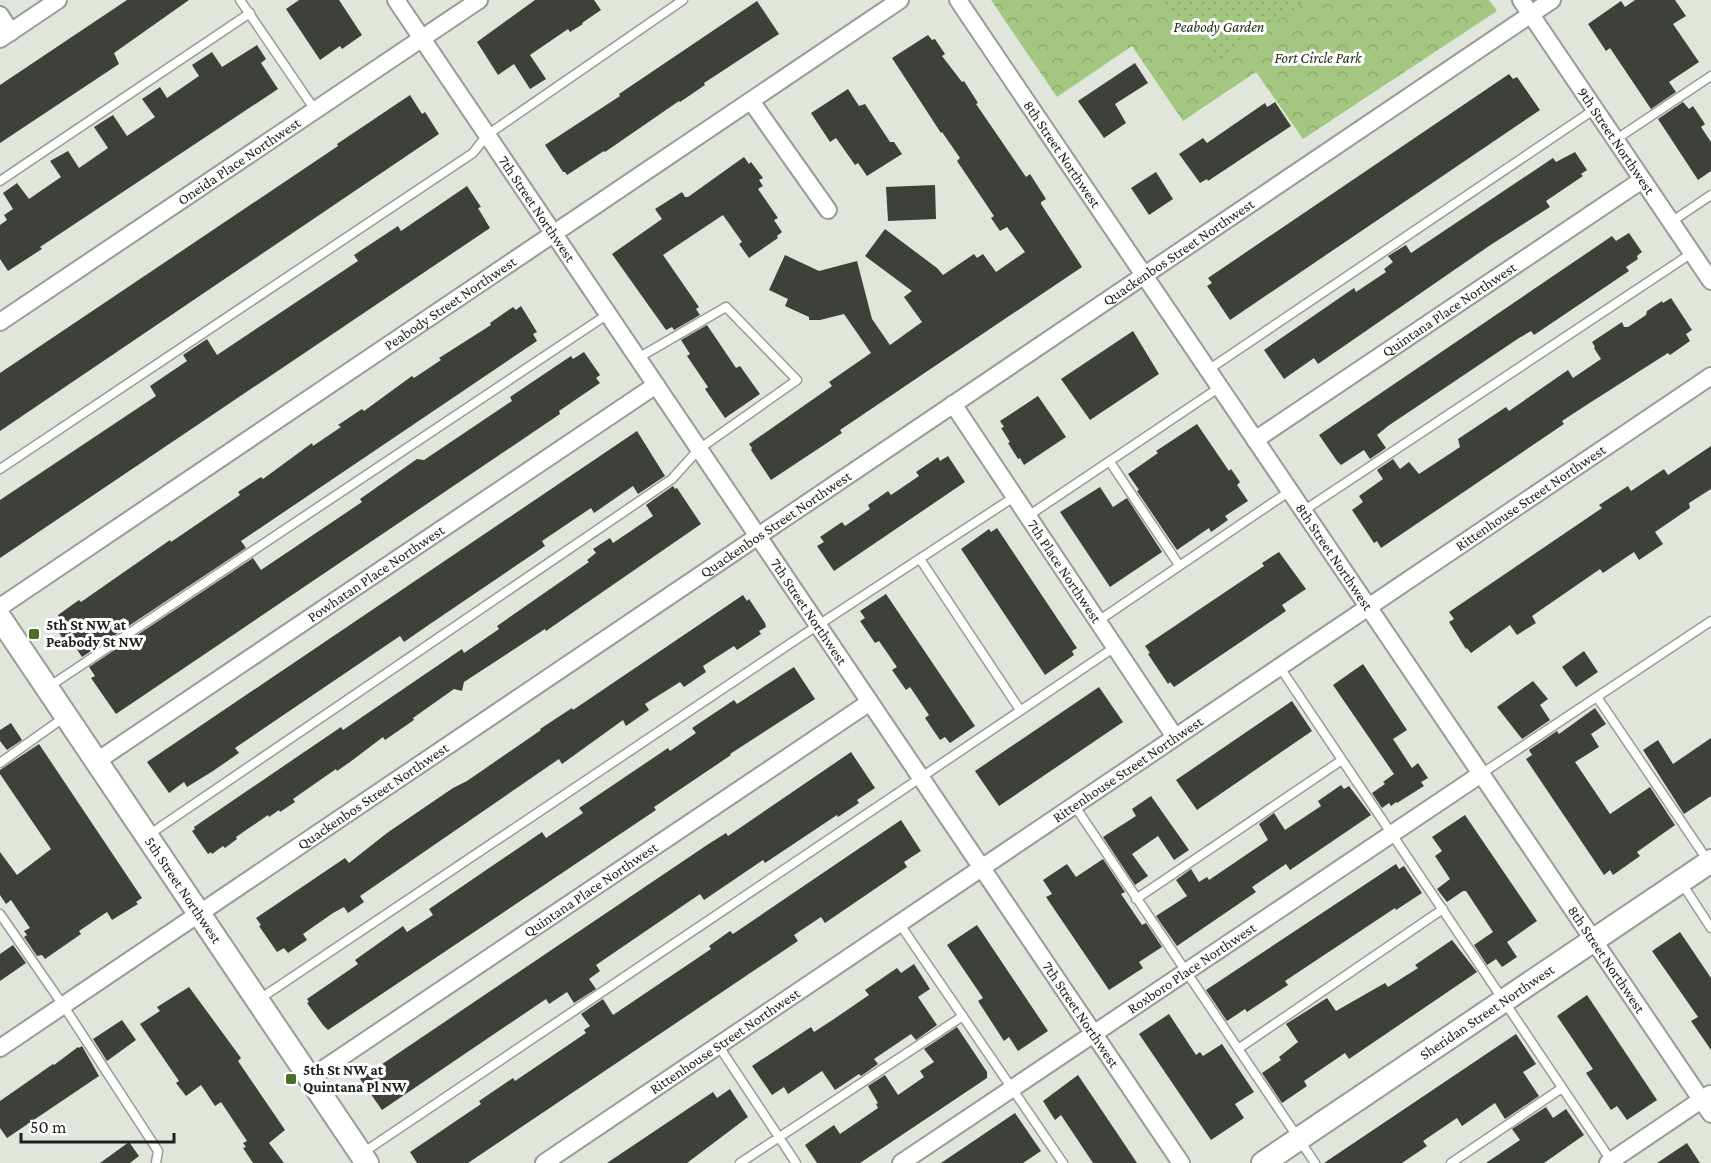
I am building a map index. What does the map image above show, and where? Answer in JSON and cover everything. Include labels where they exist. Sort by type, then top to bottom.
[{"type":"street","points":[[0,15],[6,35],[58,0]]},
{"type":"street","name":"7th Street Northwest","points":[[396,0],[1181,1163]]},
{"type":"street","name":"Oneida Place Northwest","points":[[0,322],[478,0]]},
{"type":"street","name":"Peabody Street Northwest","points":[[0,607],[900,0]]},
{"type":"street","name":"8th Street Northwest","points":[[958,0],[1593,940],[1708,1103]]},
{"type":"street","name":"9th Street Northwest","points":[[1521,0],[1711,281]]},
{"type":"street","name":"Quackenbos Street Northwest","points":[[0,1048],[1552,0]]},
{"type":"street","points":[[751,101],[828,210]]},
{"type":"street","name":"Quintana Place Northwest","points":[[1255,440],[1642,180]]},
{"type":"street","name":"Rittenhouse Street Northwest","points":[[544,1163],[1711,376]]},
{"type":"street","name":"Powhatan Place Northwest","points":[[97,761],[656,385]]},
{"type":"street","name":"7th Place Northwest","points":[[953,404],[1176,737]]},
{"type":"street","name":"5th Street Northwest","points":[[0,618],[364,1158]]},
{"type":"street","name":"Quintana Place Northwest","points":[[310,1078],[870,702]]},
{"type":"street","name":"Roxboro Place Northwest","points":[[901,1163],[1481,774]]},
{"type":"street","name":"Sheridan Street Northwest","points":[[1263,1163],[1710,862]]},
{"type":"street","points":[[1611,1162],[1708,1103]]},
{"type":"lane","points":[[240,0],[315,110]]},
{"type":"lane","points":[[0,469],[474,153],[487,135],[683,0]]},
{"type":"lane","points":[[0,181],[250,13]]},
{"type":"lane","points":[[1615,140],[1711,76]]},
{"type":"lane","points":[[1208,370],[1594,110]]},
{"type":"lane","points":[[1671,222],[1711,195]]},
{"type":"lane","points":[[1303,511],[1692,253]]},
{"type":"lane","points":[[147,836],[672,480],[699,449],[797,380],[726,307],[638,358]]},
{"type":"lane","points":[[47,688],[608,314]]},
{"type":"lane","points":[[1028,516],[1220,387]]},
{"type":"lane","points":[[1110,462],[1179,565]]},
{"type":"lane","points":[[1098,621],[1290,491]]},
{"type":"lane","points":[[258,1000],[818,625],[1014,497]]},
{"type":"lane","points":[[920,559],[1020,710]]},
{"type":"lane","points":[[1481,774],[1711,621]]},
{"type":"lane","points":[[364,1158],[921,776],[1115,647]]},
{"type":"lane","points":[[1279,666],[1611,1162]]},
{"type":"lane","points":[[1597,697],[1710,862]]},
{"type":"lane","points":[[0,763],[66,716]]},
{"type":"lane","points":[[1136,899],[1342,760]]},
{"type":"lane","points":[[1074,805],[1315,1163]]},
{"type":"lane","points":[[1681,882],[1711,928]]},
{"type":"lane","points":[[1238,1049],[1443,909]]},
{"type":"lane","points":[[0,914],[63,1005],[158,1151],[156,1163]]},
{"type":"lane","points":[[899,923],[1063,1163]]},
{"type":"lane","points":[[740,1163],[963,1016]]},
{"type":"lane","points":[[718,1046],[796,1163]]},
{"type":"lane","points":[[1451,1163],[1562,1088]]},
{"type":"green space","name":"Fort Circle Park","points":[[991,0],[1489,0],[1497,11],[1303,139],[1256,72],[1183,121],[1132,46],[1057,97]]},
{"type":"green space","name":"Peabody Garden","points":[[1159,0],[1307,0],[1216,63]]},
{"type":"building","points":[[127,0],[189,0],[114,53],[119,64],[0,143],[0,85]]},
{"type":"building","points":[[299,0],[339,0],[362,35],[342,49],[340,46],[320,60],[286,9]]},
{"type":"building","points":[[535,0],[594,0],[601,10],[583,24],[570,32],[568,29],[530,55],[546,79],[530,89],[514,64],[498,75],[477,42]]},
{"type":"building","points":[[1635,0],[1675,0],[1686,16],[1673,24],[1699,62],[1669,82],[1676,92],[1651,109],[1610,48],[1606,51],[1588,24],[1621,1],[1625,7]]},
{"type":"building","points":[[757,1],[779,34],[605,152],[567,175],[563,172],[545,145]]},
{"type":"building","points":[[928,35],[932,40],[935,39],[945,54],[942,56],[962,82],[964,81],[978,103],[976,104],[1026,177],[1030,174],[1046,199],[1041,204],[1082,267],[840,430],[842,433],[771,480],[749,444],[832,386],[829,382],[871,353],[844,314],[820,320],[809,320],[809,317],[785,306],[788,299],[769,290],[785,255],[819,271],[857,261],[872,319],[890,345],[922,322],[904,297],[912,291],[865,256],[885,229],[943,275],[974,254],[977,258],[983,254],[996,272],[1025,252],[1007,227],[1000,231],[991,218],[994,216],[957,161],[960,158],[892,58]]},
{"type":"building","points":[[257,45],[266,59],[261,63],[278,89],[40,247],[42,249],[8,271],[0,259],[0,225],[7,220],[4,215],[13,209],[3,193],[17,183],[29,199],[61,177],[50,161],[68,151],[79,168],[108,148],[94,127],[113,115],[127,136],[155,117],[142,99],[160,87],[167,98],[199,76],[192,65],[212,52],[222,67]]},
{"type":"building","points":[[1135,63],[1148,83],[1115,104],[1126,123],[1104,138],[1078,101]]},
{"type":"building","points":[[1509,74],[1513,79],[1517,77],[1540,110],[1230,320],[1207,286],[1212,283],[1208,278]]},
{"type":"building","points":[[848,89],[859,106],[865,104],[890,142],[894,142],[902,154],[867,176],[858,163],[855,165],[836,138],[830,142],[811,113]]},
{"type":"building","points":[[410,95],[422,114],[425,112],[439,134],[0,431],[0,373],[338,146],[337,144]]},
{"type":"building","points":[[1275,102],[1291,126],[1208,181],[1207,179],[1200,183],[1179,154],[1203,138],[1207,143],[1265,103],[1267,107]]},
{"type":"building","points":[[1683,102],[1689,109],[1693,106],[1705,124],[1701,127],[1711,142],[1711,171],[1698,180],[1658,119]]},
{"type":"building","points":[[1575,152],[1587,170],[1581,174],[1583,176],[1546,201],[1550,207],[1489,246],[1318,364],[1314,358],[1284,379],[1264,350],[1354,288],[1356,292],[1386,272],[1384,269],[1393,262],[1388,256],[1406,245],[1411,253],[1553,158],[1556,162]]},
{"type":"building","points":[[744,157],[749,164],[751,162],[763,178],[759,180],[763,186],[758,189],[778,218],[774,220],[782,232],[777,236],[778,238],[749,258],[739,244],[742,242],[723,215],[663,255],[699,307],[696,309],[700,315],[674,330],[672,327],[666,330],[612,254],[662,219],[655,209],[682,192],[685,197],[688,197]]},
{"type":"building","points":[[1156,172],[1173,199],[1149,215],[1131,188]]},
{"type":"building","points":[[935,185],[936,219],[888,221],[886,187]]},
{"type":"building","points":[[467,186],[481,207],[478,208],[490,228],[0,558],[0,500],[156,396],[150,386],[187,361],[183,355],[207,339],[217,355],[358,261],[354,255],[398,226],[401,231]]},
{"type":"building","points":[[1629,233],[1642,252],[1637,256],[1638,259],[1626,267],[1629,271],[1534,335],[1531,331],[1519,338],[1388,426],[1377,435],[1386,448],[1370,459],[1364,450],[1341,465],[1337,461],[1319,435],[1612,236],[1616,241]]},
{"type":"building","points":[[1671,298],[1692,330],[1686,334],[1690,341],[1562,421],[1564,424],[1381,548],[1377,541],[1374,543],[1352,510],[1363,502],[1359,496],[1383,479],[1377,470],[1393,459],[1400,469],[1409,462],[1419,474],[1460,447],[1458,439],[1506,407],[1509,411],[1568,370],[1573,378],[1601,359],[1592,342],[1622,322],[1624,327],[1628,327],[1646,315],[1647,311]]},
{"type":"building","points":[[521,306],[537,332],[533,334],[537,341],[241,541],[246,548],[82,657],[74,645],[69,648],[52,622],[59,617],[58,615],[79,600],[81,602],[170,540],[171,542],[240,495],[238,492],[261,477],[263,479],[312,443],[313,446],[362,409],[364,411],[412,376],[414,378],[441,360],[439,358],[491,325],[490,323],[513,307],[516,310]]},
{"type":"building","points":[[707,325],[736,368],[740,366],[760,394],[725,418],[705,389],[708,387],[687,356],[690,354],[681,340]]},
{"type":"building","points":[[1133,331],[1159,374],[1090,420],[1061,379]]},
{"type":"building","points":[[584,352],[600,375],[596,378],[600,383],[559,411],[560,414],[116,714],[91,678],[95,676],[89,667],[253,558],[261,570],[362,502],[360,499],[417,459],[424,460],[512,401],[510,397],[571,356],[573,359]]},
{"type":"building","points":[[1038,396],[1066,437],[1024,465],[1008,443],[1010,442],[1001,428],[1004,427],[1000,421]]},
{"type":"building","points":[[1197,424],[1229,471],[1231,469],[1240,482],[1237,485],[1248,501],[1225,516],[1228,520],[1211,532],[1209,528],[1177,550],[1128,474],[1158,453],[1156,451]]},
{"type":"building","points":[[637,431],[665,476],[638,494],[633,486],[594,513],[591,508],[542,541],[545,546],[404,642],[400,636],[235,748],[239,753],[213,771],[187,787],[184,782],[169,793],[147,762]]},
{"type":"building","points":[[1711,446],[1711,489],[1689,503],[1690,508],[1655,532],[1663,544],[1639,560],[1634,552],[1603,573],[1600,569],[1532,616],[1536,623],[1517,635],[1510,625],[1471,653],[1466,649],[1449,622],[1454,619],[1449,612],[1602,508],[1599,505],[1628,486],[1631,491],[1664,469],[1668,475]]},
{"type":"building","points":[[948,456],[965,482],[834,571],[817,546],[824,542],[820,537],[842,522],[845,526],[870,509],[868,505],[888,491],[891,495],[919,476],[916,472],[938,457],[940,461]]},
{"type":"building","points":[[673,486],[677,488],[701,524],[546,631],[545,629],[464,682],[462,691],[454,689],[385,740],[383,737],[337,771],[336,769],[293,799],[295,802],[280,812],[279,810],[269,817],[268,815],[236,837],[237,839],[225,848],[223,846],[212,854],[211,852],[208,854],[192,831],[194,827],[341,727],[343,730],[462,649],[464,653],[499,629],[497,626],[589,562],[587,560],[596,553],[593,549],[610,538],[613,543],[653,516],[646,505]]},
{"type":"building","points":[[1100,487],[1113,507],[1127,498],[1162,552],[1110,587],[1060,512]]},
{"type":"building","points":[[997,528],[1077,648],[1072,651],[1074,655],[1045,675],[961,549],[989,529],[991,532]]},
{"type":"building","points":[[1279,552],[1306,589],[1282,605],[1286,611],[1174,687],[1170,682],[1168,684],[1145,646],[1264,566],[1262,563]]},
{"type":"building","points":[[886,594],[975,726],[950,743],[945,737],[940,740],[925,718],[929,715],[910,687],[906,690],[892,670],[897,667],[879,641],[875,643],[860,621],[865,618],[860,611]]},
{"type":"building","points":[[743,595],[747,601],[749,599],[765,623],[766,627],[759,631],[761,634],[737,650],[734,646],[703,666],[706,672],[684,687],[680,682],[645,704],[649,710],[626,726],[623,720],[562,764],[559,759],[360,896],[364,902],[348,913],[344,907],[303,934],[307,940],[288,953],[284,948],[277,952],[256,918],[345,858],[349,863],[387,833],[453,788],[467,781],[540,729],[572,708],[573,710]]},
{"type":"building","points":[[1584,651],[1598,672],[1576,687],[1562,667]]},
{"type":"building","points":[[1363,664],[1407,730],[1393,739],[1412,768],[1418,763],[1428,778],[1421,782],[1424,786],[1397,803],[1391,806],[1389,803],[1382,808],[1372,793],[1394,774],[1333,685]]},
{"type":"building","points":[[794,667],[815,699],[654,807],[656,810],[328,1030],[307,1003],[309,1002],[307,999],[358,964],[355,960],[403,926],[407,932],[433,915],[429,909],[542,832],[546,838],[583,813],[579,808],[668,748],[670,751],[696,733],[692,728],[734,700],[737,704]]},
{"type":"building","points":[[1533,681],[1548,699],[1540,705],[1550,720],[1522,739],[1497,707]]},
{"type":"building","points":[[1099,687],[1123,722],[999,806],[975,771]]},
{"type":"building","points":[[1292,701],[1312,731],[1197,810],[1176,780]]},
{"type":"building","points":[[1595,708],[1606,724],[1591,734],[1599,747],[1575,762],[1610,814],[1650,787],[1675,825],[1637,852],[1640,856],[1613,875],[1610,870],[1604,875],[1526,759],[1532,755],[1529,750],[1557,731],[1559,734]]},
{"type":"building","points":[[11,723],[22,740],[7,750],[0,741],[0,730]]},
{"type":"building","points":[[1711,738],[1711,796],[1684,814],[1643,750],[1658,740],[1673,764]]},
{"type":"building","points":[[39,744],[142,898],[136,902],[138,904],[112,920],[107,912],[79,931],[81,934],[45,959],[42,955],[37,956],[24,937],[27,935],[24,931],[30,928],[11,900],[6,904],[0,895],[0,852],[17,875],[51,849],[0,774],[0,770]]},
{"type":"building","points":[[851,752],[875,788],[857,800],[859,803],[765,863],[763,860],[704,900],[700,894],[596,965],[600,971],[589,979],[596,989],[574,1003],[567,992],[549,1004],[546,999],[382,1110],[360,1079],[707,845],[726,833],[728,836]]},
{"type":"building","points":[[1341,785],[1344,789],[1349,786],[1371,815],[1290,870],[1286,864],[1252,887],[1256,892],[1177,946],[1156,916],[1187,896],[1176,880],[1191,869],[1199,882],[1207,877],[1209,880],[1268,840],[1259,824],[1274,813],[1285,830],[1321,806],[1318,801]]},
{"type":"building","points":[[1151,796],[1189,850],[1174,860],[1158,836],[1132,854],[1148,876],[1135,885],[1103,837],[1136,816],[1132,809]]},
{"type":"building","points":[[1465,815],[1537,921],[1507,942],[1517,957],[1502,967],[1496,959],[1487,965],[1474,945],[1493,932],[1466,891],[1447,902],[1437,889],[1450,879],[1435,856],[1442,851],[1432,837]]},
{"type":"building","points":[[901,820],[921,851],[904,862],[907,867],[825,923],[821,917],[794,935],[798,941],[468,1163],[417,1163],[410,1152],[481,1104],[479,1101],[513,1078],[515,1081],[586,1033],[584,1030],[590,1026],[581,1014],[603,999],[613,1015],[711,949],[709,946],[730,931],[733,934]]},
{"type":"building","points":[[1103,859],[1125,892],[1121,894],[1142,925],[1146,923],[1162,947],[1139,962],[1143,968],[1109,990],[1046,897],[1052,894],[1043,880],[1067,864],[1076,877]]},
{"type":"building","points":[[1396,864],[1399,869],[1404,866],[1422,893],[1396,910],[1395,908],[1285,981],[1288,985],[1247,1012],[1245,1009],[1227,1021],[1206,990]]},
{"type":"building","points":[[977,925],[1048,1031],[1018,1051],[1009,1037],[1004,1041],[978,1001],[983,998],[947,945]]},
{"type":"building","points":[[1680,932],[1711,978],[1711,1050],[1691,1021],[1698,1017],[1652,951]]},
{"type":"building","points":[[1452,940],[1477,972],[1349,1059],[1345,1053],[1304,1081],[1307,1086],[1282,1103],[1262,1073],[1281,1060],[1279,1057],[1298,1042],[1286,1024],[1327,998],[1336,1011],[1385,983],[1388,987],[1418,968],[1415,965]]},
{"type":"building","points":[[13,945],[26,963],[0,981],[0,954]]},
{"type":"building","points":[[914,964],[930,989],[918,997],[937,1025],[916,1040],[911,1034],[874,1059],[878,1064],[835,1090],[822,1071],[788,1094],[784,1087],[772,1095],[752,1066],[811,1027],[814,1032],[834,1019],[869,995],[865,990],[897,968],[901,973]]},
{"type":"building","points":[[189,987],[241,1058],[238,1061],[285,1130],[269,1143],[284,1163],[253,1163],[243,1148],[246,1147],[243,1143],[247,1141],[221,1102],[215,1106],[201,1085],[186,1096],[176,1083],[179,1081],[140,1024],[160,1011],[157,1007]]},
{"type":"building","points":[[1587,995],[1657,1100],[1627,1120],[1617,1106],[1611,1110],[1586,1073],[1593,1069],[1557,1016]]},
{"type":"building","points":[[1169,1014],[1196,1055],[1200,1052],[1203,1056],[1222,1044],[1254,1092],[1235,1104],[1244,1118],[1211,1140],[1139,1034]]},
{"type":"building","points":[[122,1020],[136,1040],[107,1061],[93,1039]]},
{"type":"building","points":[[957,1027],[987,1072],[987,1078],[860,1163],[817,1163],[805,1145],[834,1125],[840,1134],[878,1108],[876,1104],[878,1103],[868,1086],[885,1075],[898,1095],[924,1077],[920,1071],[934,1062],[924,1049]]},
{"type":"building","points":[[1516,1034],[1536,1064],[1523,1072],[1539,1096],[1505,1119],[1495,1103],[1462,1126],[1457,1118],[1423,1141],[1427,1146],[1402,1163],[1324,1163]]},
{"type":"building","points":[[82,1046],[99,1076],[7,1138],[0,1128],[0,1101]]},
{"type":"building","points":[[1078,1075],[1137,1163],[1093,1163],[1061,1115],[1055,1120],[1043,1101]]},
{"type":"building","points":[[730,1089],[748,1117],[687,1163],[607,1163],[713,1092],[717,1098]]},
{"type":"building","points":[[1546,1107],[1553,1118],[1566,1109],[1584,1135],[1544,1163],[1486,1163],[1520,1140],[1512,1129]]},
{"type":"building","points":[[1015,1113],[1041,1151],[1023,1163],[941,1163]]},
{"type":"building","points":[[129,1142],[139,1156],[130,1163],[100,1163]]},
{"type":"building","points":[[1687,1143],[1700,1163],[1657,1163]]},
{"type":"place","name":"5th St NW at Peabody St NW","points":[[34,634]]},
{"type":"place","name":"5th St NW at Quintana Pl NW","points":[[291,1079]]}]
